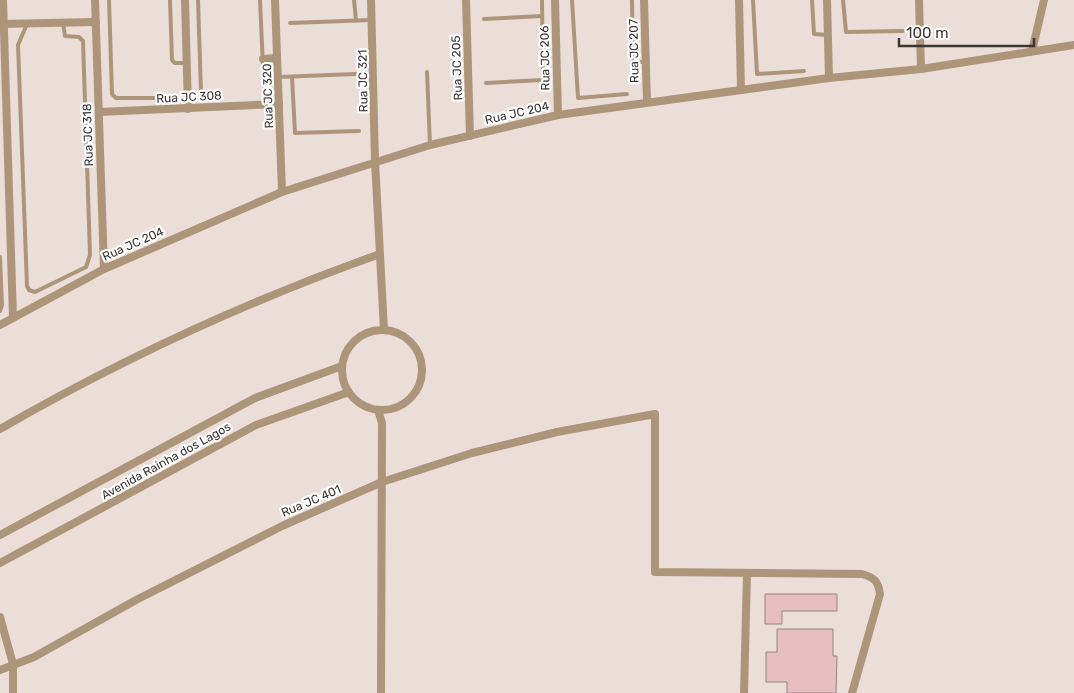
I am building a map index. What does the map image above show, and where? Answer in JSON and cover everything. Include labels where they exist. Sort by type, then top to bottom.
[{"type":"street","points":[[2,0],[13,318]]},
{"type":"street","name":"Rua JC 318","points":[[95,0],[104,269]]},
{"type":"street","points":[[185,0],[188,109]]},
{"type":"street","name":"Rua JC 320","points":[[275,0],[282,192]]},
{"type":"street","name":"Rua JC 321","points":[[371,0],[375,161],[384,330]]},
{"type":"street","name":"Rua JC 205","points":[[466,0],[470,136]]},
{"type":"street","name":"Rua JC 206","points":[[555,0],[558,115]]},
{"type":"street","name":"Rua JC 207","points":[[644,0],[647,102]]},
{"type":"street","points":[[739,0],[741,90]]},
{"type":"street","points":[[827,0],[829,78]]},
{"type":"street","points":[[919,0],[921,68]]},
{"type":"street","points":[[1032,51],[1044,0]]},
{"type":"street","points":[[2,24],[96,22]]},
{"type":"street","name":"Rua JC 204","points":[[0,325],[104,269],[282,192],[430,145],[558,115],[829,78],[921,68],[1074,45]]},
{"type":"street","points":[[263,63],[278,58]]},
{"type":"street","name":"Rua JC 308","points":[[99,112],[279,104]]},
{"type":"street","points":[[0,429],[110,369],[201,324],[292,286],[380,254]]},
{"type":"street","points":[[384,330],[401,334],[413,344],[420,355],[423,368],[420,385],[410,399],[395,408],[378,410],[361,404],[348,392],[343,380],[342,366],[346,351],[356,339],[370,332],[384,330]]},
{"type":"street","name":"Avenida Rainha dos Lagos","points":[[0,535],[255,398],[342,366]]},
{"type":"street","name":"Avenida Rainha dos Lagos","points":[[0,563],[256,425],[348,392]]},
{"type":"street","points":[[378,410],[382,423],[381,693]]},
{"type":"street","name":"Rua JC 401","points":[[0,670],[34,658],[136,600],[282,526],[382,482],[472,453],[557,432],[655,414],[655,572],[747,573]]},
{"type":"street","points":[[744,693],[747,573],[862,574],[873,577],[878,582],[880,594],[852,693]]},
{"type":"street","points":[[0,617],[13,664],[13,693]]},
{"type":"lane","points":[[109,0],[112,94],[116,98],[156,98]]},
{"type":"lane","points":[[170,0],[172,60],[175,63],[187,63]]},
{"type":"lane","points":[[198,0],[201,92]]},
{"type":"lane","points":[[260,0],[263,63]]},
{"type":"lane","points":[[354,0],[356,20]]},
{"type":"lane","points":[[486,84],[543,80],[542,0]]},
{"type":"lane","points":[[572,0],[578,98],[627,94]]},
{"type":"lane","points":[[632,0],[633,59],[636,62],[646,62]]},
{"type":"lane","points":[[753,0],[757,74],[804,71]]},
{"type":"lane","points":[[812,0],[814,34],[828,35]]},
{"type":"lane","points":[[843,0],[846,32],[903,31]]},
{"type":"lane","points":[[484,19],[542,16]]},
{"type":"lane","points":[[290,23],[372,20]]},
{"type":"lane","points":[[27,24],[18,45],[27,286],[29,290],[35,292],[86,267],[90,255],[83,41],[79,37],[65,36],[63,23]]},
{"type":"lane","points":[[427,72],[430,145]]},
{"type":"lane","points":[[278,77],[356,74]]},
{"type":"lane","points":[[292,77],[295,133],[360,131]]},
{"type":"lane","points":[[0,257],[0,311]]},
{"type":"building","points":[[765,594],[837,594],[837,611],[782,611],[782,624],[765,624]]},
{"type":"building","points":[[777,629],[833,629],[833,656],[837,656],[836,693],[787,693],[787,682],[766,682],[766,652],[777,652]]}]
